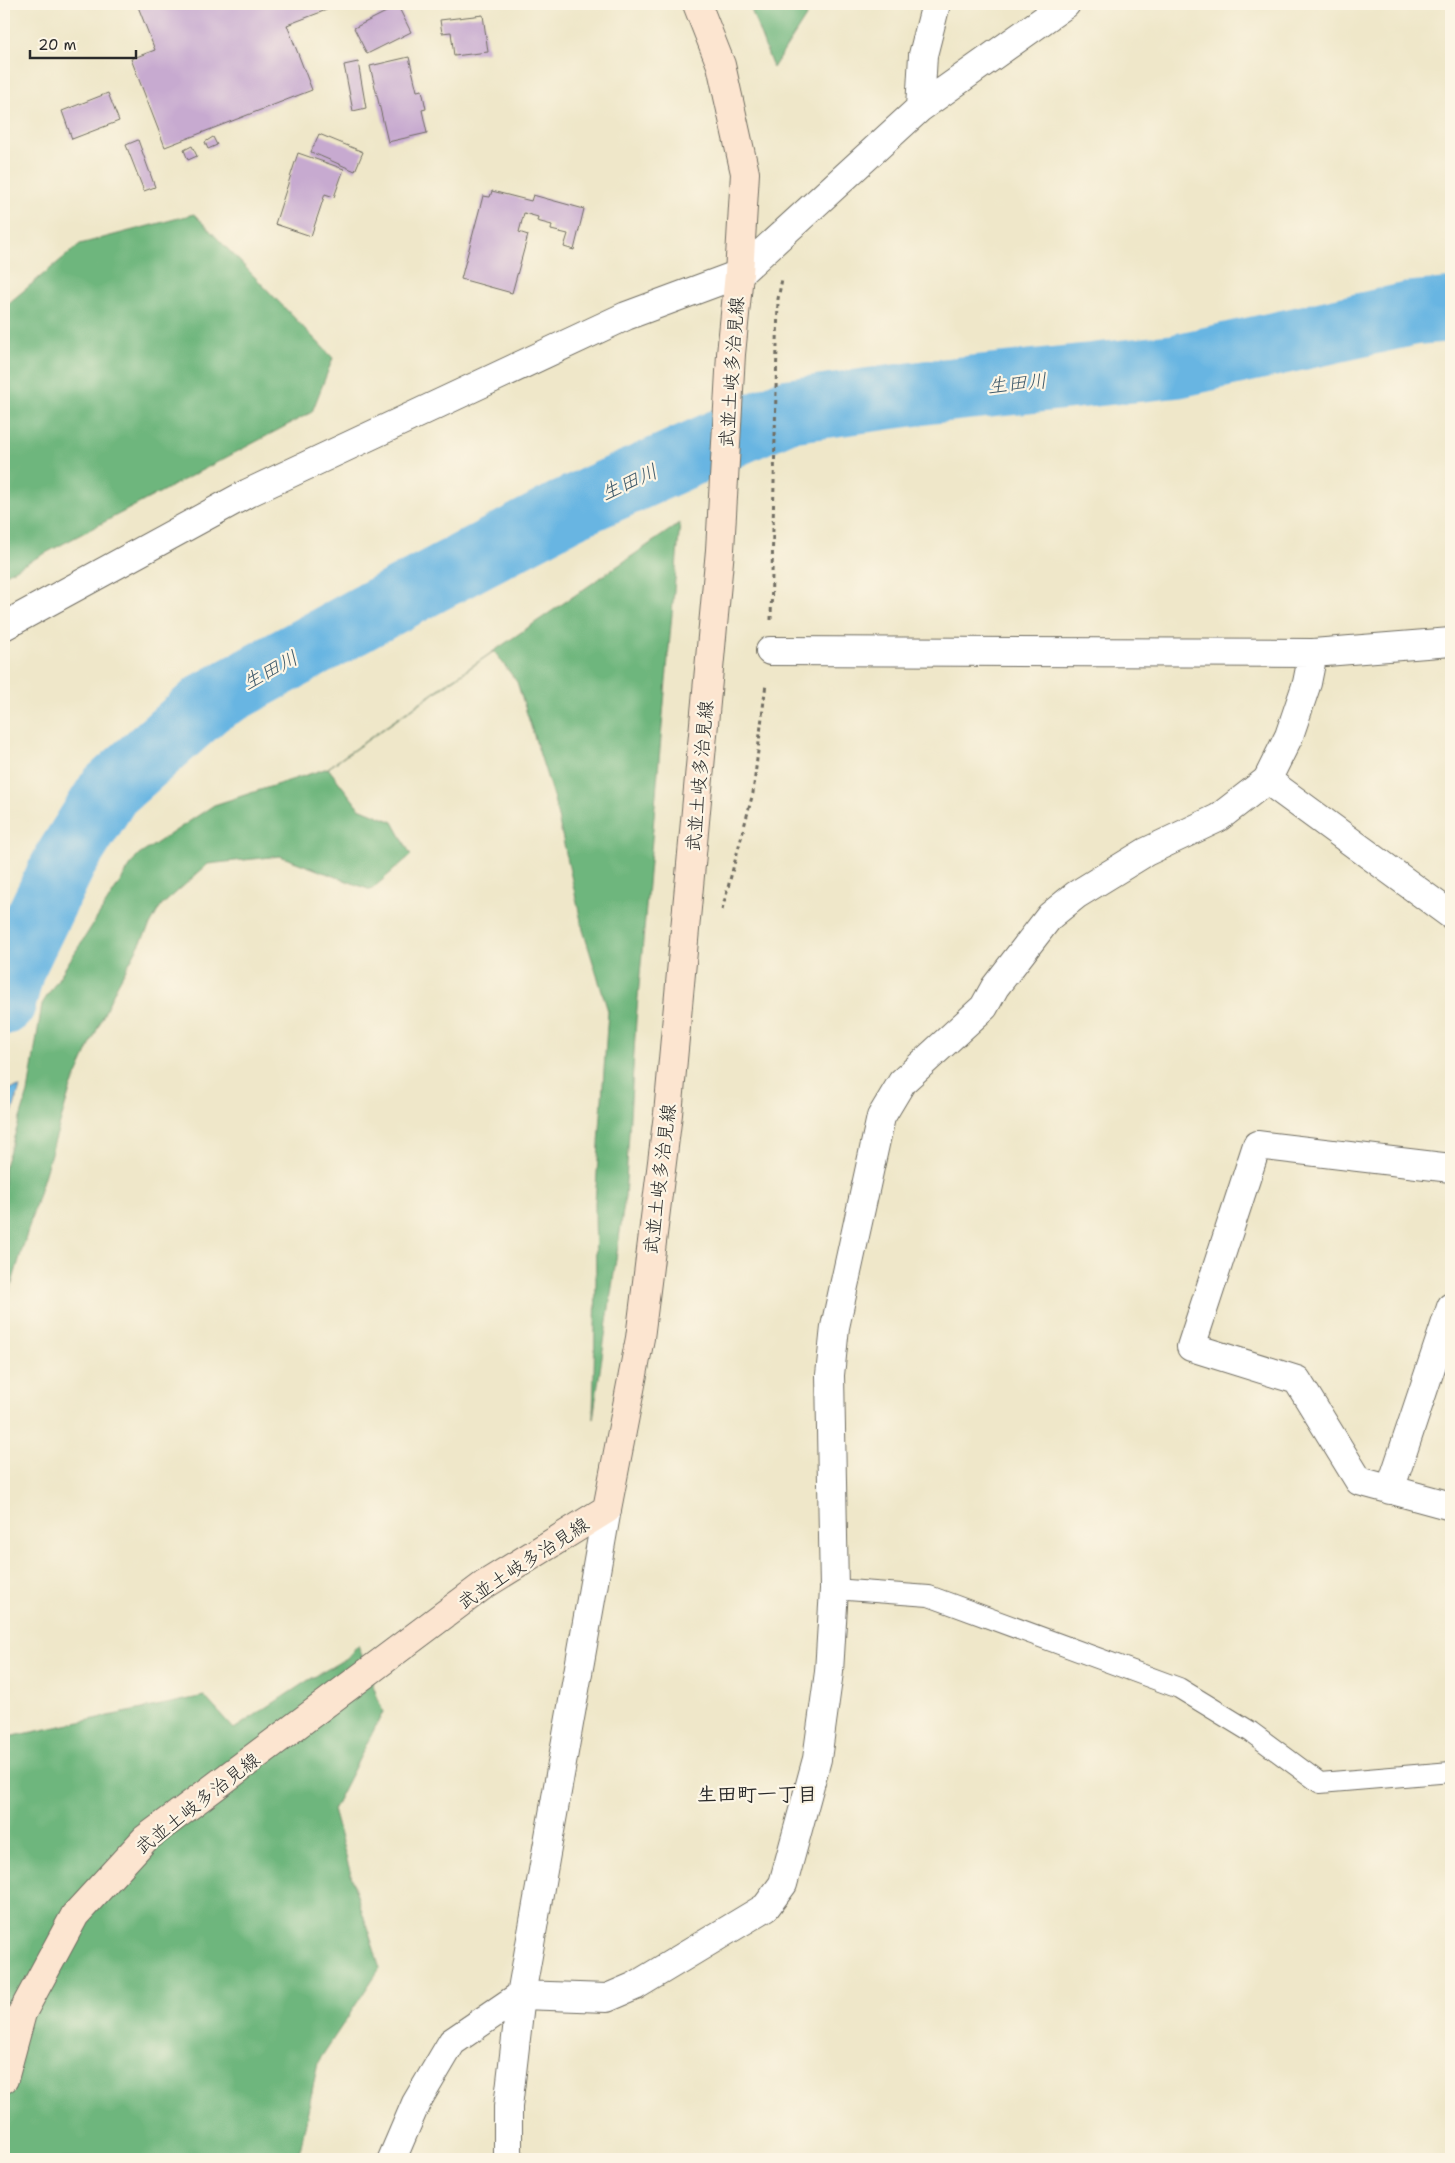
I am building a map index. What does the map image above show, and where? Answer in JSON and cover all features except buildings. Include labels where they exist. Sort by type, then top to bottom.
[{"type":"main road","name":"武並土岐多治見線","points":[[4,2079],[22,2013],[75,1915],[145,1839],[484,1585],[607,1509],[640,1338],[668,1114],[720,550],[739,274],[744,174],[721,65],[697,4]]},
{"type":"street","points":[[920,108],[923,54],[936,4]]},
{"type":"street","points":[[4,626],[248,493],[626,316],[739,274],[920,108],[1066,4]]},
{"type":"street","points":[[770,651],[1313,653],[1451,642]]},
{"type":"street","points":[[392,2159],[416,2103],[452,2042],[522,1995],[607,1998],[635,1986],[766,1907],[783,1884],[817,1759],[829,1672],[834,1589],[830,1375],[835,1327],[882,1117],[902,1082],[984,1007],[995,987],[1050,916],[1076,895],[1146,852],[1218,818],[1266,780],[1289,736],[1307,683],[1313,653]]},
{"type":"street","points":[[1266,780],[1451,915]]},
{"type":"street","points":[[1451,1168],[1257,1145],[1191,1347],[1297,1380],[1359,1482],[1451,1506]]},
{"type":"street","points":[[1390,1490],[1451,1307]]},
{"type":"street","points":[[508,2159],[508,2107],[522,1995],[607,1509]]},
{"type":"lane","points":[[834,1589],[929,1596],[1179,1688],[1251,1732],[1320,1783],[1451,1772]]},
{"type":"path","points":[[719,918],[753,793],[770,651],[778,299]]},
{"type":"green space","points":[[749,4],[814,4],[773,68]]},
{"type":"green space","points":[[194,214],[333,358],[312,412],[4,575],[4,307],[80,244]]},
{"type":"green space","points":[[680,523],[636,1020],[625,1197],[593,1419],[596,1282],[595,1203],[608,1011],[583,930],[554,799],[517,682],[494,651],[328,768],[443,686]]},
{"type":"green space","points":[[328,768],[359,808],[393,822],[411,855],[371,890],[280,856],[208,864],[160,907],[116,987],[70,1090],[4,1310],[4,1169],[28,1093],[42,1004],[136,857],[214,805]]},
{"type":"green space","points":[[358,1645],[383,1712],[333,1810],[380,1968],[318,2062],[301,2146],[296,2159],[4,2159],[4,1738],[204,1696],[234,1729],[307,1681],[347,1658]]},
{"type":"water","points":[[20,1087],[4,1139],[4,1090]]},
{"type":"waterway","name":"生田川","points":[[4,1003],[13,968],[65,861],[109,791],[208,703],[376,611],[571,508],[787,411],[929,392],[1176,366],[1415,313],[1451,310]]},
{"type":"district","name":"生田町一丁目","points":[[757,1794]]}]
